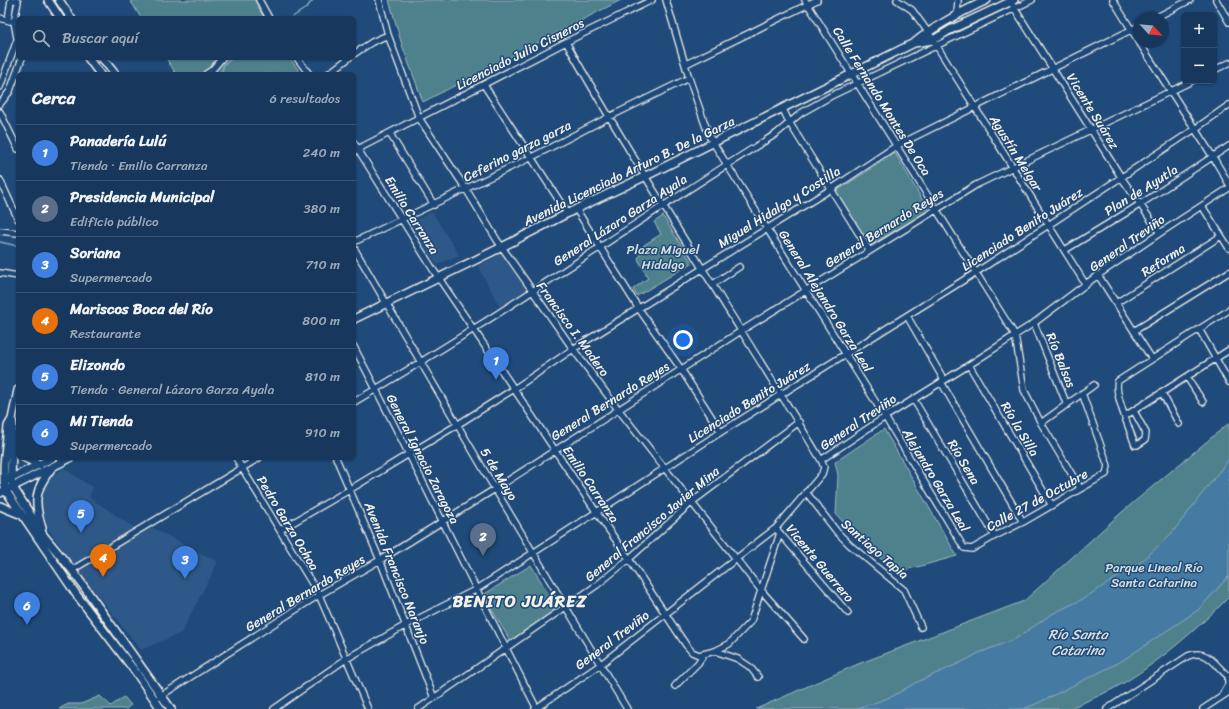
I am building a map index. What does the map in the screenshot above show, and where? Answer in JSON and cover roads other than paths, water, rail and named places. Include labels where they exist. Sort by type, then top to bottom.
[{"type":"main road","points":[[48,0],[56,14]]},
{"type":"main road","name":"Avenida Licenciado Arturo B. De la Garza","points":[[356,318],[783,109],[914,43],[928,32],[987,0]]},
{"type":"main road","points":[[62,1],[70,16]]},
{"type":"main road","name":"Avenida Licenciado Arturo B. De la Garza","points":[[914,43],[934,43],[950,30],[1011,1]]},
{"type":"main road","points":[[966,31],[967,27],[981,18],[983,14]]},
{"type":"main road","points":[[90,60],[98,72]]},
{"type":"main road","points":[[104,60],[112,72]]},
{"type":"main road","points":[[16,400],[12,419],[8,426],[5,449],[6,490],[76,594],[137,674],[161,709]]},
{"type":"main road","points":[[5,482],[13,433],[12,419]]},
{"type":"main road","points":[[13,433],[16,442]]},
{"type":"main road","points":[[0,459],[5,449]]},
{"type":"main road","points":[[29,460],[40,465]]},
{"type":"main road","points":[[5,482],[49,460]]},
{"type":"main road","points":[[6,490],[66,460]]},
{"type":"main road","points":[[44,536],[37,512],[36,500],[43,479],[53,467]]},
{"type":"main road","points":[[6,490],[72,570],[171,709]]},
{"type":"main road","points":[[0,506],[22,515]]},
{"type":"main road","points":[[76,594],[84,588]]},
{"type":"street","points":[[10,0],[16,32]]},
{"type":"street","points":[[259,0],[268,16]]},
{"type":"street","name":"Francisco I. Madero","points":[[379,0],[388,35],[419,118],[502,247],[573,349],[618,409],[760,589],[804,639]]},
{"type":"street","name":"Licenciado Julio Cisneros","points":[[356,150],[390,134],[566,42],[652,0]]},
{"type":"street","name":"General Alejandro Garza Leal","points":[[666,0],[689,78],[709,136],[885,416]]},
{"type":"street","points":[[686,64],[807,2],[817,0]]},
{"type":"street","points":[[897,0],[912,10]]},
{"type":"street","points":[[907,0],[912,10],[928,32]]},
{"type":"street","points":[[957,15],[958,0]]},
{"type":"street","name":"General Lázaro Garza Ayala","points":[[356,401],[473,329],[776,134],[789,122],[812,106],[934,43],[966,31],[1032,0]]},
{"type":"street","points":[[1112,0],[1133,33]]},
{"type":"street","points":[[1167,12],[1190,0]]},
{"type":"street","points":[[1216,0],[1229,22]]},
{"type":"street","points":[[13,22],[16,1]]},
{"type":"street","name":"Vicente Suárez","points":[[1011,1],[1052,69],[1121,177],[1160,233]]},
{"type":"street","name":"Calle Fernando Montes De Oca","points":[[807,2],[1014,335],[1022,386],[1041,423],[1080,488]]},
{"type":"street","points":[[0,18],[13,22]]},
{"type":"street","name":"Miguel Hidalgo y Costilla","points":[[280,530],[457,425],[573,349],[830,189],[896,146],[1131,30]]},
{"type":"street","name":"Agustín Melgar","points":[[928,32],[1086,285]]},
{"type":"street","points":[[356,53],[372,42],[388,35]]},
{"type":"street","points":[[566,42],[608,117],[646,176],[662,206],[703,268],[741,331],[782,394],[821,460]]},
{"type":"street","points":[[0,87],[16,43]]},
{"type":"street","points":[[1143,48],[1229,184]]},
{"type":"street","points":[[17,72],[21,60]]},
{"type":"street","points":[[209,72],[220,60]]},
{"type":"street","points":[[298,60],[308,72]]},
{"type":"street","points":[[331,72],[346,60]]},
{"type":"street","points":[[1217,69],[1229,63]]},
{"type":"street","points":[[0,104],[10,91],[16,74]]},
{"type":"street","name":"Ceferino garza garza","points":[[356,241],[434,205],[532,157],[608,117],[689,78]]},
{"type":"street","name":"General Bernardo Reyes","points":[[154,700],[319,595],[380,560],[495,489],[555,449],[869,250],[976,185],[1186,84]]},
{"type":"street","points":[[484,85],[568,214]]},
{"type":"street","name":"Licenciado Benito Juárez","points":[[274,709],[346,659],[406,625],[477,589],[596,514],[721,432],[975,272],[1195,129],[1229,104]]},
{"type":"street","points":[[783,109],[789,122],[869,250]]},
{"type":"street","points":[[0,112],[16,146]]},
{"type":"street","points":[[390,134],[434,205]]},
{"type":"street","name":"Plan de Ayutla","points":[[1065,250],[1140,205],[1229,146]]},
{"type":"street","name":"Emilio Carranza","points":[[356,150],[438,278],[555,449],[596,514],[630,559],[686,645],[692,652],[704,654]]},
{"type":"street","points":[[0,180],[16,215]]},
{"type":"street","name":"General Treviño","points":[[536,709],[600,665],[776,528],[822,474],[824,467],[821,460],[885,416],[914,400],[1034,323],[1160,233],[1229,188]]},
{"type":"street","points":[[1202,206],[1229,248]]},
{"type":"street","points":[[576,209],[639,309],[721,432]]},
{"type":"street","points":[[0,231],[16,233]]},
{"type":"street","name":"Reforma","points":[[1116,303],[1221,236]]},
{"type":"street","name":"5 de Mayo","points":[[356,251],[457,425],[627,709]]},
{"type":"street","points":[[713,284],[739,267]]},
{"type":"street","points":[[1134,331],[1229,272]]},
{"type":"street","points":[[0,273],[16,276]]},
{"type":"street","points":[[1098,276],[1152,359]]},
{"type":"street","points":[[1134,411],[1146,433],[1146,440],[1138,445],[1135,445],[1116,389],[1118,381],[1229,310]]},
{"type":"street","points":[[907,316],[1023,522]]},
{"type":"street","name":"Río Balsas","points":[[1034,323],[1067,405]]},
{"type":"street","points":[[1199,329],[1229,382]]},
{"type":"street","points":[[1125,416],[1162,394],[1229,350]]},
{"type":"street","name":"General Ignacio Zaragoza","points":[[356,351],[410,454],[536,709]]},
{"type":"street","name":"Río la Silla","points":[[969,365],[1051,504]]},
{"type":"street","points":[[1187,377],[1203,402]]},
{"type":"street","name":"Río Balsas","points":[[1041,423],[1094,384]]},
{"type":"street","name":"Calle 27 de Octubre","points":[[972,549],[1023,522],[1051,504],[1106,474],[1108,466],[1082,392]]},
{"type":"street","points":[[1162,394],[1179,424]]},
{"type":"street","name":"Río Sena","points":[[914,400],[995,536]]},
{"type":"street","name":"Alejandro Garza Leal","points":[[885,416],[964,548],[972,549]]},
{"type":"street","name":"General Francisco Javier Mina","points":[[418,709],[597,585],[630,559],[692,502],[799,422]]},
{"type":"street","name":"Pedro Garza Ochoa","points":[[237,460],[319,595],[368,709]]},
{"type":"street","points":[[72,570],[256,460]]},
{"type":"street","name":"Avenida Francisco Naranjo","points":[[337,460],[380,560],[434,698]]},
{"type":"street","name":"Santiago Tapia","points":[[806,492],[834,528],[850,545],[904,590],[921,627]]},
{"type":"street","name":"Vicente Guerrero","points":[[776,528],[848,613]]},
{"type":"street","points":[[675,686],[698,663],[704,654],[715,651],[729,644],[751,621],[760,589],[780,533]]},
{"type":"street","points":[[715,651],[744,662],[758,676]]},
{"type":"street","points":[[1107,709],[1188,656],[1197,653],[1203,654],[1228,674],[1228,686],[1221,697]]},
{"type":"street","points":[[1203,709],[1229,692]]},
{"type":"water","name":"Río Santa Catarina","points":[[1229,459],[1229,576],[1198,610],[1120,662],[1023,709],[858,709],[893,696],[915,683],[979,653],[1015,639],[1052,614],[1083,599],[1141,562],[1172,533]]},
{"type":"waterway","points":[[294,16],[306,8],[313,0]]},
{"type":"waterway","points":[[222,72],[224,64],[230,60]]},
{"type":"waterway","points":[[0,242],[16,246]]},
{"type":"place","name":"Panadería Lulú","points":[[496,380]]},
{"type":"place","name":"Elizondo","points":[[81,533]]},
{"type":"place","name":"Presidencia Municipal","points":[[483,556]]},
{"type":"place","name":"Mariscos Boca del Río","points":[[103,577]]},
{"type":"place","name":"Soriana","points":[[185,579]]},
{"type":"place","name":"Mi Tienda","points":[[27,625]]},
{"type":"district","name":"BENITO JUÁREZ","points":[[520,601]]},
{"type":"park label","name":"Plaza Miguel Hidalgo","points":[[663,256]]},
{"type":"park label","name":"Parque Lineal Río Santa Catarina","points":[[1154,574]]}]
